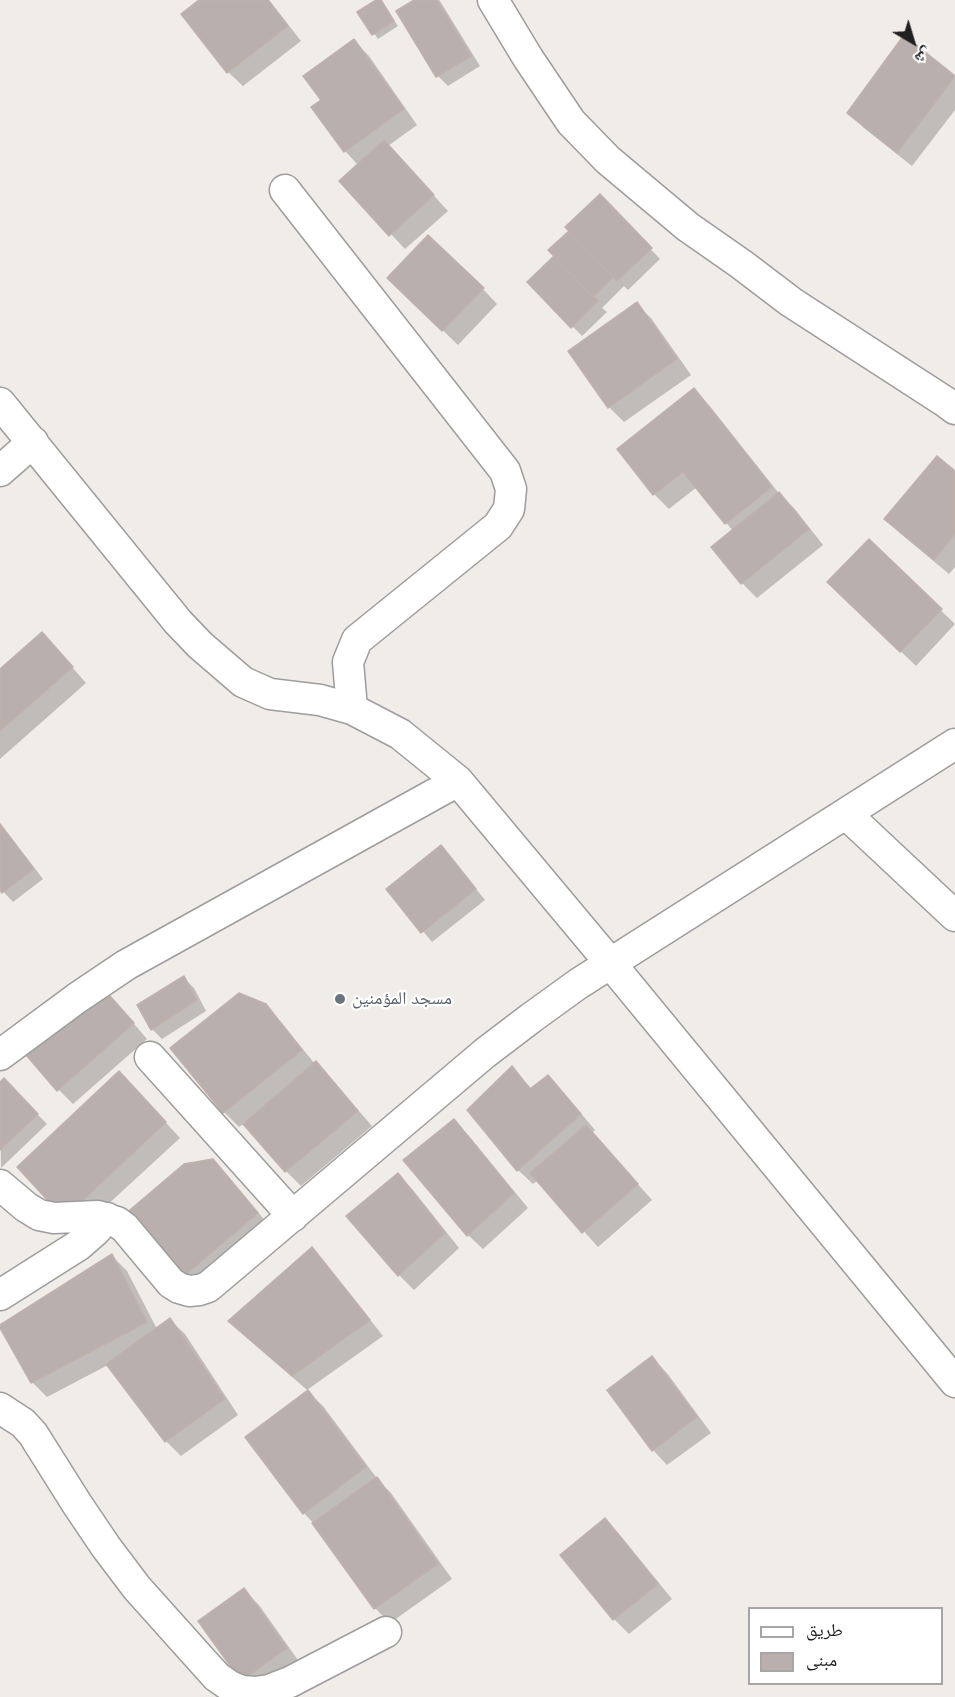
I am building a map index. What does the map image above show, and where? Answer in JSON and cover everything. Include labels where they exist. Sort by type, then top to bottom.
[{"type":"street","points":[[493,0],[571,122],[608,160],[688,228],[791,302],[955,409]]},
{"type":"street","points":[[285,190],[505,471],[511,489],[509,509],[498,526],[357,640],[348,662],[352,709]]},
{"type":"street","points":[[0,403],[177,622],[243,682],[270,694],[320,700],[352,709],[400,734],[458,781],[955,1382]]},
{"type":"street","points":[[0,471],[33,442]]},
{"type":"street","points":[[0,1185],[39,1215],[54,1218],[98,1216],[107,1218],[124,1228],[171,1283],[189,1291],[208,1287],[485,1053],[578,984],[955,744]]},
{"type":"street","points":[[3,1048],[126,965],[458,781]]},
{"type":"street","points":[[846,814],[955,916]]},
{"type":"street","points":[[150,1058],[293,1216]]},
{"type":"street","points":[[0,1295],[78,1245],[107,1218]]},
{"type":"street","points":[[0,1408],[22,1423],[33,1434],[76,1504],[138,1588],[217,1677],[230,1686],[242,1691],[255,1692],[296,1689],[386,1632]]},
{"type":"building","points":[[199,0],[268,0],[288,26],[227,73],[181,14]]},
{"type":"building","points":[[376,0],[381,0],[394,21],[372,35],[357,12]]},
{"type":"building","points":[[414,0],[437,0],[471,56],[436,77],[396,11]]},
{"type":"building","points":[[904,35],[955,76],[897,153],[847,113]]},
{"type":"building","points":[[354,39],[404,109],[344,152],[311,107],[321,100],[303,76]]},
{"type":"building","points":[[384,140],[434,195],[389,236],[339,181]]},
{"type":"building","points":[[600,194],[652,248],[617,281],[565,227]]},
{"type":"building","points":[[569,231],[613,277],[593,297],[548,250]]},
{"type":"building","points":[[428,235],[484,288],[442,331],[387,278]]},
{"type":"building","points":[[554,256],[598,301],[571,328],[527,282]]},
{"type":"building","points":[[637,302],[677,359],[608,408],[568,351]]},
{"type":"building","points":[[694,388],[772,487],[725,524],[683,472],[653,495],[617,449]]},
{"type":"building","points":[[937,456],[955,471],[955,534],[934,560],[884,519]]},
{"type":"building","points":[[779,492],[809,529],[741,584],[711,547]]},
{"type":"building","points":[[869,539],[942,609],[900,652],[827,582]]},
{"type":"building","points":[[42,632],[73,667],[0,731],[0,669]]},
{"type":"building","points":[[0,824],[34,869],[2,893],[0,890]]},
{"type":"building","points":[[441,845],[476,889],[421,933],[386,889]]},
{"type":"building","points":[[184,976],[197,1000],[151,1030],[137,1005]]},
{"type":"building","points":[[102,987],[134,1023],[57,1091],[26,1055]]},
{"type":"building","points":[[239,993],[266,1004],[302,1050],[223,1113],[170,1048]]},
{"type":"building","points":[[316,1061],[358,1111],[285,1172],[243,1124]]},
{"type":"building","points":[[512,1066],[530,1089],[548,1075],[581,1114],[517,1171],[467,1110]]},
{"type":"building","points":[[119,1071],[166,1122],[64,1218],[17,1167]]},
{"type":"building","points":[[4,1078],[38,1114],[0,1150],[0,1082]]},
{"type":"building","points":[[454,1119],[514,1193],[467,1236],[403,1160]]},
{"type":"building","points":[[586,1125],[638,1184],[582,1233],[530,1173]]},
{"type":"building","points":[[213,1159],[258,1213],[178,1281],[124,1215],[184,1164]]},
{"type":"building","points":[[398,1173],[445,1233],[398,1276],[346,1216]]},
{"type":"building","points":[[312,1247],[370,1320],[292,1376],[228,1321]]},
{"type":"building","points":[[112,1254],[147,1322],[31,1383],[0,1325]]},
{"type":"building","points":[[170,1318],[225,1399],[165,1442],[106,1364]]},
{"type":"building","points":[[652,1356],[697,1417],[652,1451],[607,1390]]},
{"type":"building","points":[[308,1390],[366,1467],[303,1514],[245,1437]]},
{"type":"building","points":[[377,1477],[438,1564],[374,1609],[312,1523]]},
{"type":"building","points":[[605,1518],[658,1584],[613,1620],[560,1555]]},
{"type":"building","points":[[244,1588],[287,1648],[241,1681],[198,1621]]},
{"type":"place","name":"مسجد المؤمنين","points":[[340,999]]}]
